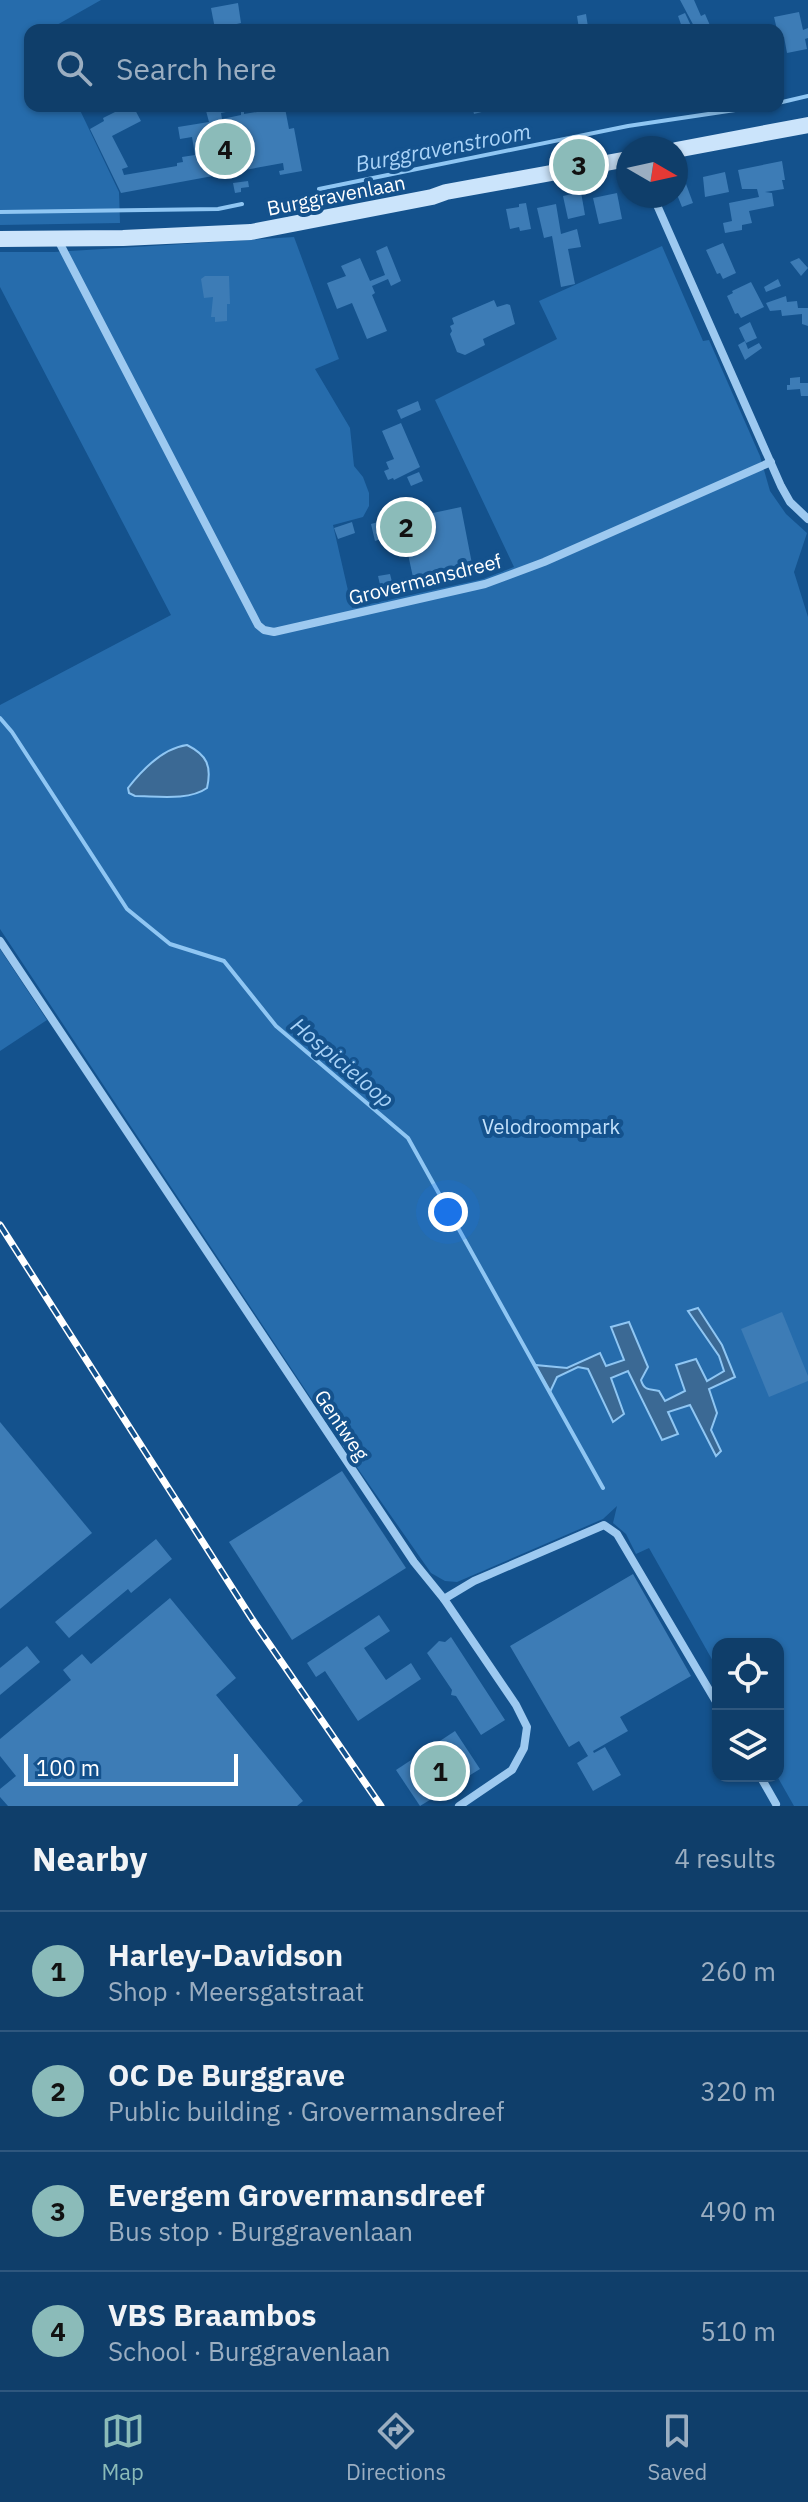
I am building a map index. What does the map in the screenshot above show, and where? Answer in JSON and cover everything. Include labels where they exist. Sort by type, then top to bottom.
[{"type":"main road","points":[[688,148],[808,125]]},
{"type":"main road","name":"Burggravenlaan","points":[[0,239],[251,232],[616,161]]},
{"type":"street","points":[[658,208],[790,502],[808,519]]},
{"type":"street","name":"Grovermansdreef","points":[[58,239],[258,625],[264,630],[274,632],[485,584],[544,562],[771,462]]},
{"type":"street","name":"Gentweg","points":[[0,941],[396,1536],[444,1599],[516,1705],[527,1727],[524,1748],[512,1770],[459,1806]]},
{"type":"street","points":[[444,1599],[474,1581],[604,1525],[617,1534],[712,1695]]},
{"type":"street","points":[[763,1782],[776,1804]]},
{"type":"green space","points":[[0,0],[101,0],[59,24],[24,24],[24,112],[81,112],[119,192],[120,223],[0,225]]},
{"type":"green space","name":"Velodroompark","points":[[294,237],[339,359],[315,369],[350,428],[354,466],[363,477],[369,493],[369,506],[363,517],[333,525],[352,608],[483,579],[514,567],[435,400],[557,339],[539,301],[662,246],[703,341],[709,340],[760,456],[770,491],[786,514],[807,533],[794,572],[808,617],[808,1806],[794,1806],[780,1782],[784,1782],[784,1638],[712,1638],[712,1659],[649,1548],[636,1554],[626,1534],[613,1523],[617,1506],[603,1519],[457,1582],[445,1581],[431,1573],[354,1463],[0,929],[0,705],[171,615],[0,287],[0,252],[54,252]]},
{"type":"green space","points":[[0,949],[47,1020],[0,1051]]},
{"type":"shaded area","points":[[187,745],[206,762],[209,773],[207,788],[191,795],[172,797],[135,796],[129,793],[128,788],[154,761],[170,750]]},
{"type":"shaded area","points":[[698,1308],[722,1345],[735,1377],[709,1389],[717,1413],[711,1430],[721,1451],[716,1456],[690,1405],[668,1412],[678,1434],[662,1440],[628,1371],[611,1378],[624,1414],[613,1422],[588,1369],[578,1367],[557,1377],[550,1392],[535,1365],[567,1368],[600,1353],[606,1366],[624,1360],[611,1327],[629,1322],[648,1367],[642,1384],[659,1391],[665,1401],[685,1391],[676,1365],[696,1359],[707,1381],[724,1371],[719,1356],[688,1311]]},
{"type":"building","points":[[680,0],[694,0],[701,16],[705,14],[709,24],[693,24]]},
{"type":"building","points":[[238,3],[241,23],[214,24],[211,8]]},
{"type":"building","points":[[799,12],[803,30],[808,28],[808,38],[805,39],[807,49],[787,53],[784,24],[776,24],[774,17]]},
{"type":"building","points":[[685,13],[690,24],[681,24],[678,16]]},
{"type":"building","points":[[586,14],[588,24],[578,24],[577,16]]},
{"type":"building","points":[[115,112],[136,112],[141,121],[112,136],[128,167],[122,169],[124,175],[177,166],[177,163],[183,162],[182,157],[195,155],[192,137],[180,139],[178,127],[209,122],[206,112],[226,112],[221,113],[222,119],[241,115],[241,112],[286,112],[289,129],[294,128],[302,171],[280,175],[279,171],[284,170],[283,163],[121,193],[90,129],[104,121],[103,118]],"holes":[[[246,134],[248,148],[229,151],[227,138]]]},
{"type":"building","points":[[782,161],[784,189],[765,192],[772,193],[774,206],[749,211],[752,223],[742,225],[742,230],[725,233],[723,223],[732,221],[729,203],[759,197],[757,189],[742,189],[738,170]]},
{"type":"building","points":[[725,172],[729,192],[705,197],[703,177]]},
{"type":"building","points":[[248,181],[249,187],[235,193],[233,183]]},
{"type":"building","points":[[581,192],[585,215],[568,219],[563,196]]},
{"type":"building","points":[[616,193],[616,208],[620,208],[622,219],[599,224],[593,198]]},
{"type":"building","points":[[526,203],[531,229],[510,229],[506,209]]},
{"type":"building","points":[[556,204],[561,234],[577,229],[581,247],[568,249],[575,284],[561,287],[552,236],[544,238],[537,208]]},
{"type":"building","points":[[723,243],[736,273],[723,279],[720,273],[717,274],[706,250]]},
{"type":"building","points":[[387,246],[401,281],[391,286],[388,279],[372,286],[375,293],[372,295],[387,331],[367,339],[352,303],[337,309],[327,283],[346,276],[341,266],[360,258],[370,281],[385,275],[376,251]]},
{"type":"building","points":[[799,258],[808,268],[801,276],[790,262]]},
{"type":"building","points":[[205,276],[229,276],[227,321],[215,322],[215,317],[211,317],[213,297],[204,298],[201,279]]},
{"type":"building","points":[[778,279],[781,286],[766,292],[764,287]]},
{"type":"building","points":[[751,282],[764,307],[741,318],[738,313],[735,314],[727,296]]},
{"type":"building","points":[[786,296],[787,302],[797,301],[798,308],[808,308],[808,326],[802,324],[802,314],[782,316],[781,310],[770,311],[766,303]]},
{"type":"building","points":[[494,300],[497,307],[510,305],[515,324],[483,339],[485,345],[465,355],[457,352],[450,334],[450,326],[454,324],[452,318]]},
{"type":"building","points":[[750,322],[757,338],[746,343],[739,328]]},
{"type":"building","points":[[745,341],[748,349],[759,343],[762,348],[745,360],[738,345]]},
{"type":"building","points":[[800,377],[800,383],[808,383],[808,396],[801,396],[800,389],[787,390],[790,378]]},
{"type":"building","points":[[418,401],[421,410],[401,419],[397,410]]},
{"type":"building","points":[[401,423],[420,467],[388,480],[384,471],[389,469],[386,462],[394,459],[382,431]]},
{"type":"building","points":[[419,472],[423,481],[411,486],[407,477]]},
{"type":"building","points":[[461,507],[473,569],[414,582],[405,540],[382,545],[381,539],[375,541],[371,524],[413,512],[414,517]]},
{"type":"building","points":[[352,522],[355,533],[338,539],[334,528]]},
{"type":"building","points":[[390,574],[393,586],[381,589],[378,576]]},
{"type":"building","points":[[782,1312],[808,1381],[769,1397],[741,1329]]},
{"type":"building","points":[[0,1422],[92,1533],[0,1609]]},
{"type":"building","points":[[342,1471],[406,1568],[292,1640],[229,1542]]},
{"type":"building","points":[[156,1539],[172,1559],[131,1593],[128,1589],[69,1638],[55,1622]]},
{"type":"building","points":[[633,1574],[691,1676],[620,1717],[628,1731],[593,1751],[605,1747],[621,1775],[593,1791],[577,1763],[588,1756],[579,1741],[569,1747],[510,1646]]},
{"type":"building","points":[[170,1598],[236,1678],[216,1695],[303,1801],[297,1806],[8,1806],[0,1797],[0,1789],[16,1776],[0,1756],[0,1739],[71,1680],[63,1670],[82,1654],[91,1664]]},
{"type":"building","points":[[379,1615],[390,1631],[364,1648],[386,1680],[411,1663],[421,1679],[358,1721],[325,1671],[316,1677],[307,1663]]},
{"type":"building","points":[[451,1637],[505,1720],[481,1735],[456,1696],[451,1695],[452,1690],[427,1653],[439,1641],[445,1642]]},
{"type":"building","points":[[27,1646],[40,1662],[0,1695],[0,1668]]},
{"type":"building","points":[[455,1731],[480,1769],[420,1806],[396,1770]]},
{"type":"waterway","name":"Burggravenstroom","points":[[784,102],[808,96]]},
{"type":"waterway","name":"Burggravenstroom","points":[[319,189],[628,126],[722,112]]},
{"type":"waterway","name":"Burggravenstroom","points":[[0,212],[218,209],[242,204]]},
{"type":"waterway","name":"Hospicieloop","points":[[0,718],[127,909],[170,944],[224,961],[276,1026],[408,1138],[603,1488]]},
{"type":"railway","points":[[0,1225],[254,1622],[381,1806]]},
{"type":"place","name":"VBS Braambos","points":[[225,149]]},
{"type":"place","name":"Evergem Grovermansdreef","points":[[579,165]]},
{"type":"place","name":"OC De Burggrave","points":[[406,527]]},
{"type":"place","name":"Harley-Davidson","points":[[440,1771]]}]
